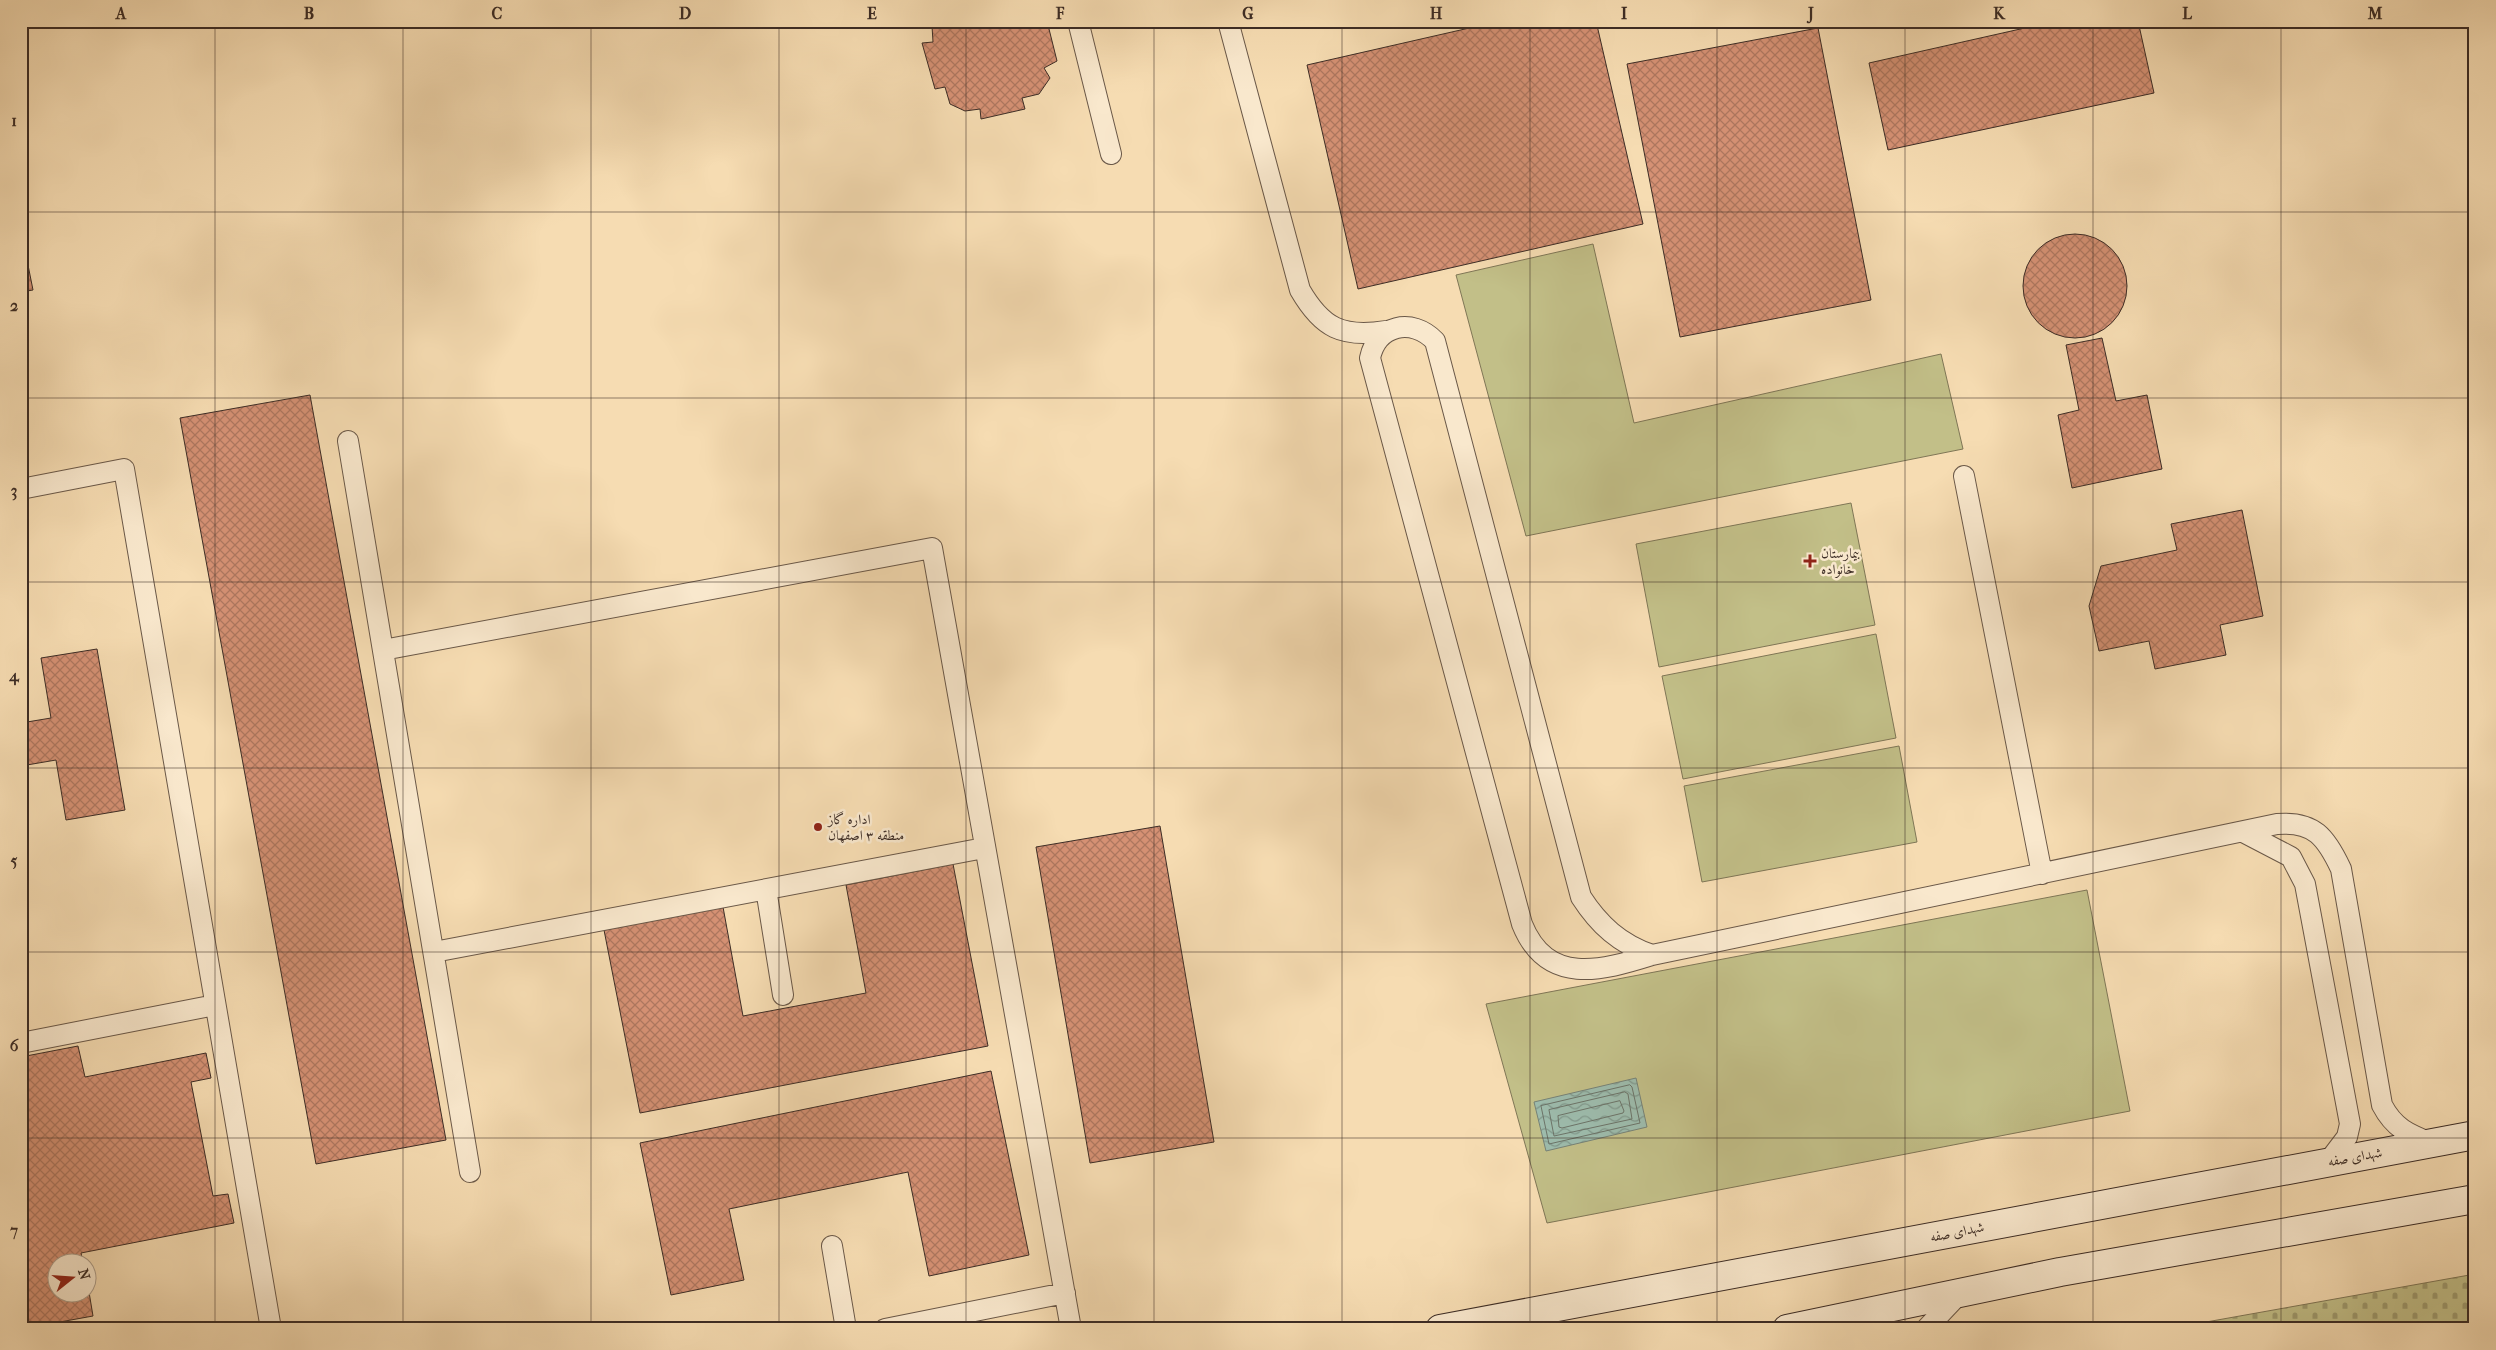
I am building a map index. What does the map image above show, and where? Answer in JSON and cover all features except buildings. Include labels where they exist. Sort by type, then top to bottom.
[{"type":"main road","name":"شهدای صفه","points":[[1440,1329],[2475,1135]]},
{"type":"main road","points":[[1787,1329],[2068,1271],[2475,1200]]},
{"type":"lane","points":[[1078,21],[1111,154]]},
{"type":"lane","points":[[1228,21],[1300,290],[1310,306],[1332,328],[1353,333],[1386,331],[1408,326],[1427,333],[1434,341],[1581,897],[1593,916],[1607,931],[1623,943],[1652,955]]},
{"type":"lane","points":[[1386,331],[1372,347],[1370,358],[1519,914],[1527,937],[1537,950],[1568,969],[1601,968],[1652,955],[2277,824],[2296,823],[2316,831],[2331,847],[2341,868],[2382,1105],[2390,1119],[2406,1133],[2431,1143]]},
{"type":"lane","points":[[348,441],[470,1172]]},
{"type":"lane","points":[[21,488],[124,469],[271,1329]]},
{"type":"lane","points":[[1964,476],[2042,874]]},
{"type":"lane","points":[[383,650],[932,548],[1071,1329]]},
{"type":"lane","points":[[2243,832],[2291,857],[2305,884],[2350,1124],[2347,1137],[2328,1162]]},
{"type":"lane","points":[[434,952],[984,848]]},
{"type":"lane","points":[[766,889],[783,995]]},
{"type":"lane","points":[[21,1043],[215,1005]]},
{"type":"lane","points":[[832,1246],[846,1329]]},
{"type":"lane","points":[[1926,1329],[1960,1293]]},
{"type":"lane","points":[[885,1329],[1065,1294]]},
{"type":"green space","points":[[1593,244],[1634,423],[1941,354],[1963,449],[1526,536],[1456,275]]},
{"type":"green space","points":[[1851,503],[1875,625],[1659,667],[1636,544]]},
{"type":"green space","points":[[1876,634],[1896,738],[1683,779],[1662,676]]},
{"type":"green space","points":[[1899,746],[1917,842],[1702,882],[1684,786]]},
{"type":"green space","points":[[2087,890],[2130,1111],[1547,1223],[1486,1004]]},
{"type":"green space","points":[[2475,1274],[2475,1329],[2167,1329]]},
{"type":"water","points":[[1636,1078],[1647,1127],[1546,1151],[1534,1102]]},
{"type":"place","name":"بیمارستان خانواده","points":[[1810,561]]},
{"type":"place","name":"اداره گاز منطقه ۳ اصفهان","points":[[818,827]]}]
